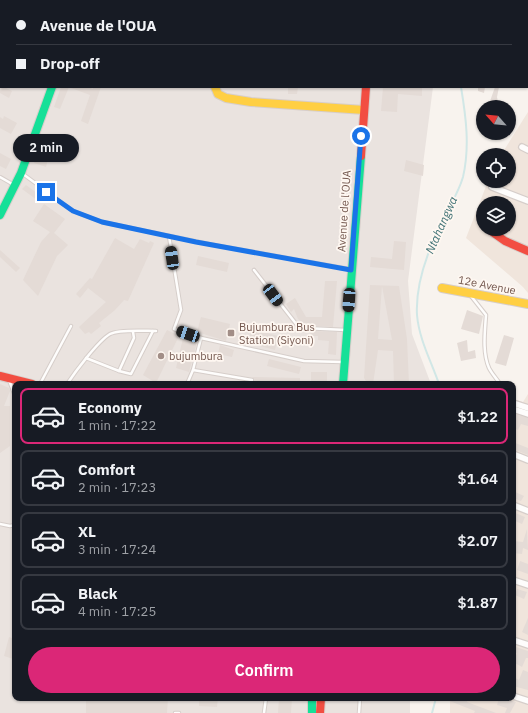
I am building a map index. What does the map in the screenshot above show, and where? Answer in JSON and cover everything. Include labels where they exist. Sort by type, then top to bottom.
[{"type":"street","points":[[0,215],[21,173],[52,88]]},
{"type":"street","points":[[215,88],[218,94],[226,98],[364,110]]},
{"type":"street","name":"Avenue de l'OUA","points":[[343,381],[366,88]]},
{"type":"street","points":[[495,188],[528,201]]},
{"type":"street","points":[[498,236],[505,241],[528,251]]},
{"type":"street","name":"12e Avenue","points":[[442,288],[528,304]]},
{"type":"street","points":[[0,376],[15,381]]},
{"type":"street","points":[[516,404],[528,408]]},
{"type":"street","points":[[516,410],[528,414]]},
{"type":"street","points":[[516,455],[528,460]]},
{"type":"street","points":[[516,506],[528,511]]},
{"type":"street","points":[[516,581],[528,584]]},
{"type":"street","points":[[516,641],[528,645]]},
{"type":"street","points":[[516,697],[528,701]]},
{"type":"street","points":[[312,701],[312,713]]},
{"type":"street","points":[[320,713],[321,701]]},
{"type":"lane","points":[[21,173],[59,202],[85,217],[169,236],[351,270]]},
{"type":"lane","points":[[0,177],[15,185]]},
{"type":"lane","points":[[169,236],[181,306],[174,329],[201,338],[304,361],[344,362]]},
{"type":"lane","points":[[254,270],[297,325],[304,328],[346,330]]},
{"type":"lane","points":[[468,292],[486,315],[486,361],[498,381]]},
{"type":"lane","points":[[42,381],[71,326]]},
{"type":"lane","points":[[69,381],[78,367],[86,358],[109,334],[117,332],[155,331],[133,372],[129,374],[86,358]]},
{"type":"lane","points":[[119,371],[134,338],[133,332]]},
{"type":"lane","points":[[188,381],[193,370],[201,338]]},
{"type":"lane","points":[[193,370],[252,380]]},
{"type":"lane","points":[[9,380],[12,388]]},
{"type":"lane","points":[[0,524],[12,526]]},
{"type":"lane","points":[[264,713],[266,701]]},
{"type":"lane","points":[[359,713],[360,701]]},
{"type":"shaded area","points":[[0,88],[433,88],[408,281],[412,334],[430,381],[12,381],[12,701],[410,701],[410,713],[0,713]]},
{"type":"shaded area","points":[[528,112],[528,293],[466,238],[476,212],[476,236],[516,236],[516,196],[482,196],[485,188],[516,188],[516,148],[505,148],[510,140],[516,140],[516,131]]},
{"type":"shaded area","points":[[528,394],[528,713],[450,713],[450,701],[516,701],[516,400],[523,402]]},
{"type":"building","points":[[0,88],[6,88],[12,91],[9,98],[0,93]]},
{"type":"building","points":[[61,88],[69,88],[60,109],[54,107]]},
{"type":"building","points":[[71,88],[101,88],[88,124],[81,121],[90,95]]},
{"type":"building","points":[[288,88],[298,88],[297,94],[288,94]]},
{"type":"building","points":[[383,88],[422,88],[422,96],[398,94],[397,112],[381,111]]},
{"type":"building","points":[[478,88],[485,88],[484,93],[478,91]]},
{"type":"building","points":[[495,88],[499,88],[498,100],[490,100]]},
{"type":"building","points":[[4,116],[17,123],[11,134],[0,128],[0,117],[3,119]]},
{"type":"building","points":[[42,141],[50,144],[45,158],[48,159],[46,167],[34,163]]},
{"type":"building","points":[[0,153],[11,159],[6,169],[0,166]]},
{"type":"building","points":[[406,160],[424,165],[423,176],[404,171]]},
{"type":"building","points":[[26,185],[41,196],[37,200],[22,189]]},
{"type":"building","points":[[44,204],[65,219],[54,233],[68,245],[57,256],[38,296],[23,280],[41,242],[50,232],[33,221]]},
{"type":"building","points":[[115,238],[134,249],[140,239],[149,243],[150,241],[154,243],[128,301],[124,300],[115,310],[99,323],[101,326],[91,334],[89,332],[85,334],[79,327],[106,302],[88,288],[80,298],[76,294],[90,278],[92,279]]},
{"type":"building","points":[[394,241],[406,242],[404,270],[370,267],[371,257],[392,259]]},
{"type":"building","points":[[0,250],[20,268],[16,272],[0,257]]},
{"type":"building","points":[[198,256],[229,263],[227,272],[196,265]]},
{"type":"building","points":[[325,281],[337,281],[333,327],[306,325],[298,319],[294,309],[291,312],[286,304],[295,298],[306,317],[322,317]]},
{"type":"building","points":[[370,285],[399,286],[407,339],[409,381],[394,381],[393,351],[378,350],[373,381],[366,381],[364,378]],"holes":[[[382,286],[392,340],[378,339]]]},
{"type":"building","points":[[467,310],[483,316],[479,334],[461,329]]},
{"type":"building","points":[[201,317],[230,324],[226,341],[197,332]]},
{"type":"building","points":[[252,329],[278,336],[275,350],[248,343]]},
{"type":"building","name":"bujumbura","points":[[167,330],[179,336],[157,381],[153,381],[143,375]]},
{"type":"building","points":[[311,331],[337,332],[336,355],[328,354],[329,341],[318,340],[318,336],[310,336]]},
{"type":"building","points":[[504,335],[514,338],[506,366],[495,363]]},
{"type":"building","points":[[183,338],[197,342],[189,372],[176,368]]},
{"type":"building","points":[[467,340],[468,352],[475,350],[476,358],[461,361],[457,343]]},
{"type":"building","points":[[220,345],[234,350],[232,357],[218,354]]},
{"type":"building","points":[[269,359],[301,367],[299,374],[267,366]]},
{"type":"building","points":[[311,372],[327,372],[327,381],[311,381]]},
{"type":"building","points":[[252,377],[300,378],[300,381],[254,381]]},
{"type":"building","points":[[0,384],[9,388],[10,391],[4,406],[10,406],[10,446],[0,453]]},
{"type":"building","points":[[516,414],[528,418],[528,426],[521,424],[518,430],[516,429]]},
{"type":"building","points":[[516,443],[528,448],[528,455],[516,450]]},
{"type":"building","points":[[516,492],[524,496],[521,501],[516,499]]},
{"type":"building","points":[[516,513],[525,517],[522,524],[516,521]]},
{"type":"building","points":[[527,529],[528,550],[523,548],[522,554],[516,553],[516,541],[523,542]]},
{"type":"building","points":[[520,561],[528,564],[528,574],[517,570]]},
{"type":"building","points":[[517,589],[527,592],[524,599],[516,595]]},
{"type":"building","points":[[528,618],[528,635],[522,632]]},
{"type":"building","points":[[9,637],[12,638],[12,659],[4,656]]},
{"type":"building","points":[[516,647],[528,651],[528,658],[526,658],[522,667],[516,664]]},
{"type":"building","points":[[523,670],[528,672],[528,690],[516,687],[516,678],[519,680]]},
{"type":"building","points":[[86,701],[168,701],[167,713],[86,713]]},
{"type":"building","points":[[199,701],[218,701],[217,707],[199,706]]},
{"type":"building","points":[[279,701],[292,701],[291,713],[278,713]]},
{"type":"building","points":[[450,701],[467,701],[496,713],[474,713],[475,711]]},
{"type":"building","points":[[498,701],[516,702],[510,713],[505,713],[507,708],[497,705]]},
{"type":"waterway","name":"Ntahangwa","points":[[438,381],[418,324],[418,289],[429,251],[463,177],[467,143],[466,121],[461,88]]},
{"type":"waterway","name":"Ntahangwa","points":[[432,713],[435,701]]},
{"type":"traffic: fast","points":[[0,215],[21,173],[52,88]]},
{"type":"traffic: fast","points":[[343,381],[361,156]]},
{"type":"traffic: fast","points":[[312,701],[312,713]]},
{"type":"traffic: slow","points":[[215,88],[218,94],[226,98],[251,102],[364,110]]},
{"type":"traffic: slow","points":[[442,288],[528,304]]},
{"type":"traffic: jam","points":[[361,156],[366,88]]},
{"type":"traffic: jam","points":[[498,236],[505,241],[528,251]]},
{"type":"traffic: jam","points":[[0,376],[20,381]]},
{"type":"traffic: jam","points":[[320,713],[321,701]]},
{"type":"place","name":"Bujumbura Bus Station (Siyoni)","points":[[231,333]]},
{"type":"place","name":"bujumbura","points":[[161,356]]},
{"type":"route","points":[[46,192],[73,211],[85,217],[102,222],[196,242],[351,270],[361,136]]}]
